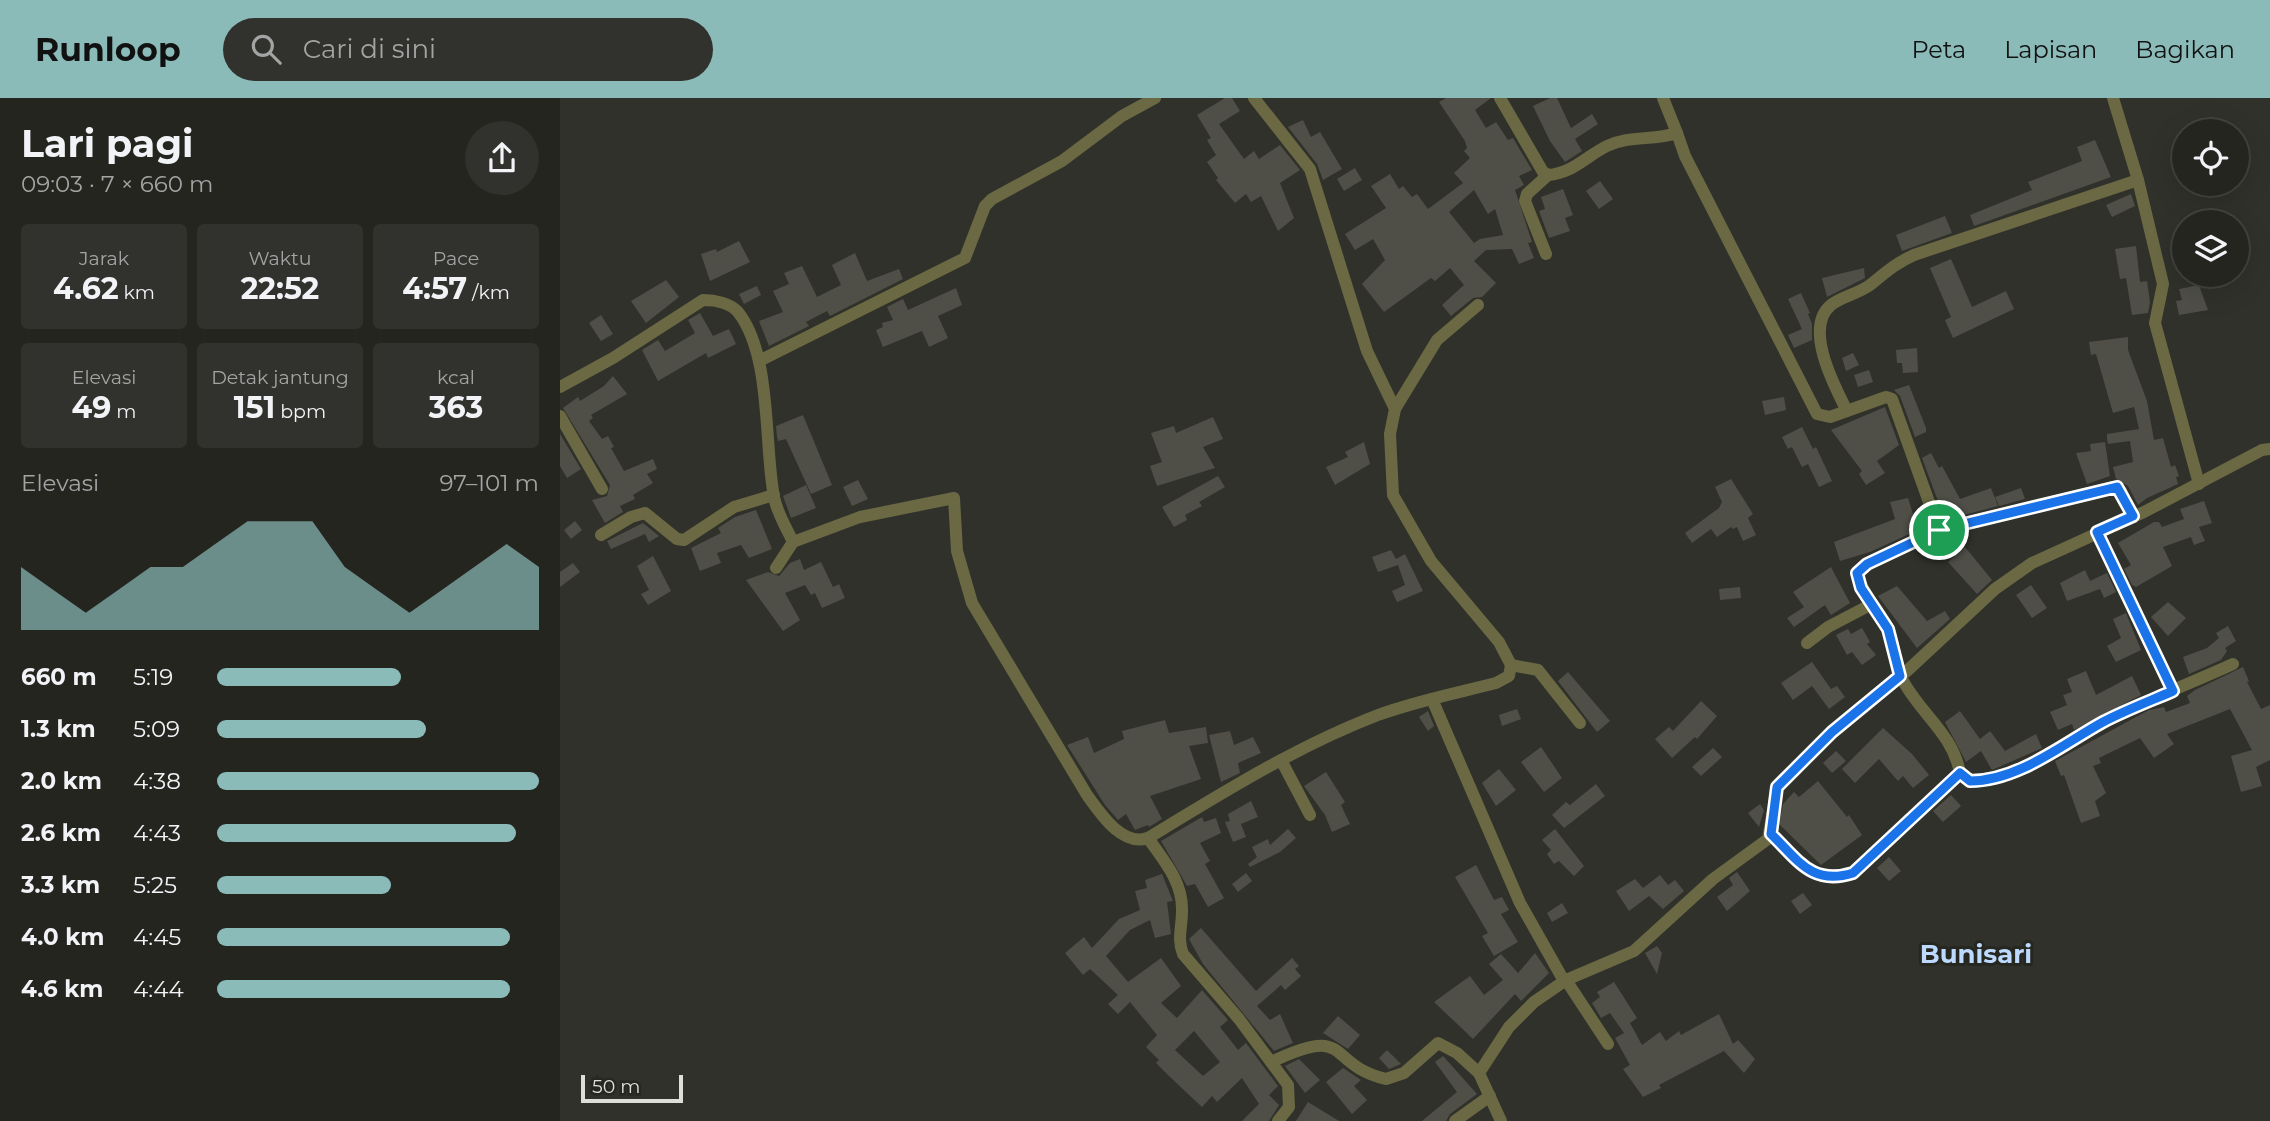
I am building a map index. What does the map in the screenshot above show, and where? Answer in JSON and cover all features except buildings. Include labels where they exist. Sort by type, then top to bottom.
[{"type":"street","points":[[759,361],[965,258],[985,206],[992,199],[1054,165],[1097,138],[1122,116],[1155,98]]},
{"type":"street","points":[[1254,98],[1310,169],[1367,351],[1395,409]]},
{"type":"street","points":[[1500,98],[1548,175]]},
{"type":"street","points":[[1663,98],[1685,156],[1817,414],[1830,417],[1886,397],[1892,399],[1939,530]]},
{"type":"street","points":[[2113,98],[2138,180],[2163,284],[2155,323],[2199,484]]},
{"type":"street","points":[[1546,254],[1525,201],[1527,194],[1548,175],[1574,169],[1605,147],[1629,138],[1641,140],[1677,132]]},
{"type":"street","points":[[1847,411],[1824,362],[1822,320],[1830,305],[1870,285],[1891,266],[1914,255],[2138,180]]},
{"type":"street","points":[[560,387],[613,358],[703,300],[715,300],[738,313],[759,361],[774,495],[793,542]]},
{"type":"street","points":[[776,568],[793,542],[860,517],[954,498],[960,566],[972,603],[1074,777],[1100,815],[1127,837],[1140,841],[1281,761],[1380,715],[1509,676],[1511,665],[1499,642],[1431,561],[1394,495],[1390,434],[1395,409],[1437,340],[1479,305]]},
{"type":"street","points":[[560,416],[602,489]]},
{"type":"street","points":[[1479,1073],[1509,1027],[1534,1002],[1565,981],[1634,951],[1713,879],[1771,834],[1777,787],[1832,732],[1900,676],[1995,589],[2032,563],[2199,484],[2262,450],[2270,449]]},
{"type":"street","points":[[2133,516],[2121,491],[2113,487],[1939,530],[1867,564],[1857,573],[1861,588],[1888,629],[1900,676],[1948,739],[1955,752],[1960,773],[1970,781],[1992,780],[2037,761],[2105,721],[2233,664]]},
{"type":"street","points":[[601,535],[631,517],[645,513],[677,538],[684,540],[734,507],[774,495]]},
{"type":"street","points":[[2097,532],[2173,691]]},
{"type":"street","points":[[1807,643],[1828,626],[1872,604]]},
{"type":"street","points":[[1511,665],[1538,670],[1580,723]]},
{"type":"street","points":[[1432,699],[1520,903],[1565,981],[1608,1044]]},
{"type":"street","points":[[1281,761],[1310,815]]},
{"type":"street","points":[[1771,834],[1815,875],[1837,878],[1853,873],[1960,773]]},
{"type":"street","points":[[1148,838],[1172,873],[1181,892],[1180,945],[1183,954],[1271,1062],[1291,1091],[1289,1107],[1278,1121]]},
{"type":"street","points":[[1271,1062],[1301,1048],[1331,1045],[1362,1068],[1386,1079],[1404,1073],[1438,1043],[1457,1053],[1479,1073],[1502,1121]]},
{"type":"street","points":[[1455,1121],[1490,1096]]},
{"type":"district","name":"Bunisari","points":[[1976,954]]},
{"type":"route","points":[[2117,487],[2133,516],[2097,532],[2137,621],[2173,691],[2105,721],[2037,761],[1992,780],[1970,781],[1960,773],[1853,873],[1837,878],[1815,875],[1771,834],[1774,795],[1777,787],[1832,732],[1900,676],[1888,629],[1861,588],[1857,573],[1867,564],[1939,530],[2117,487]]}]
